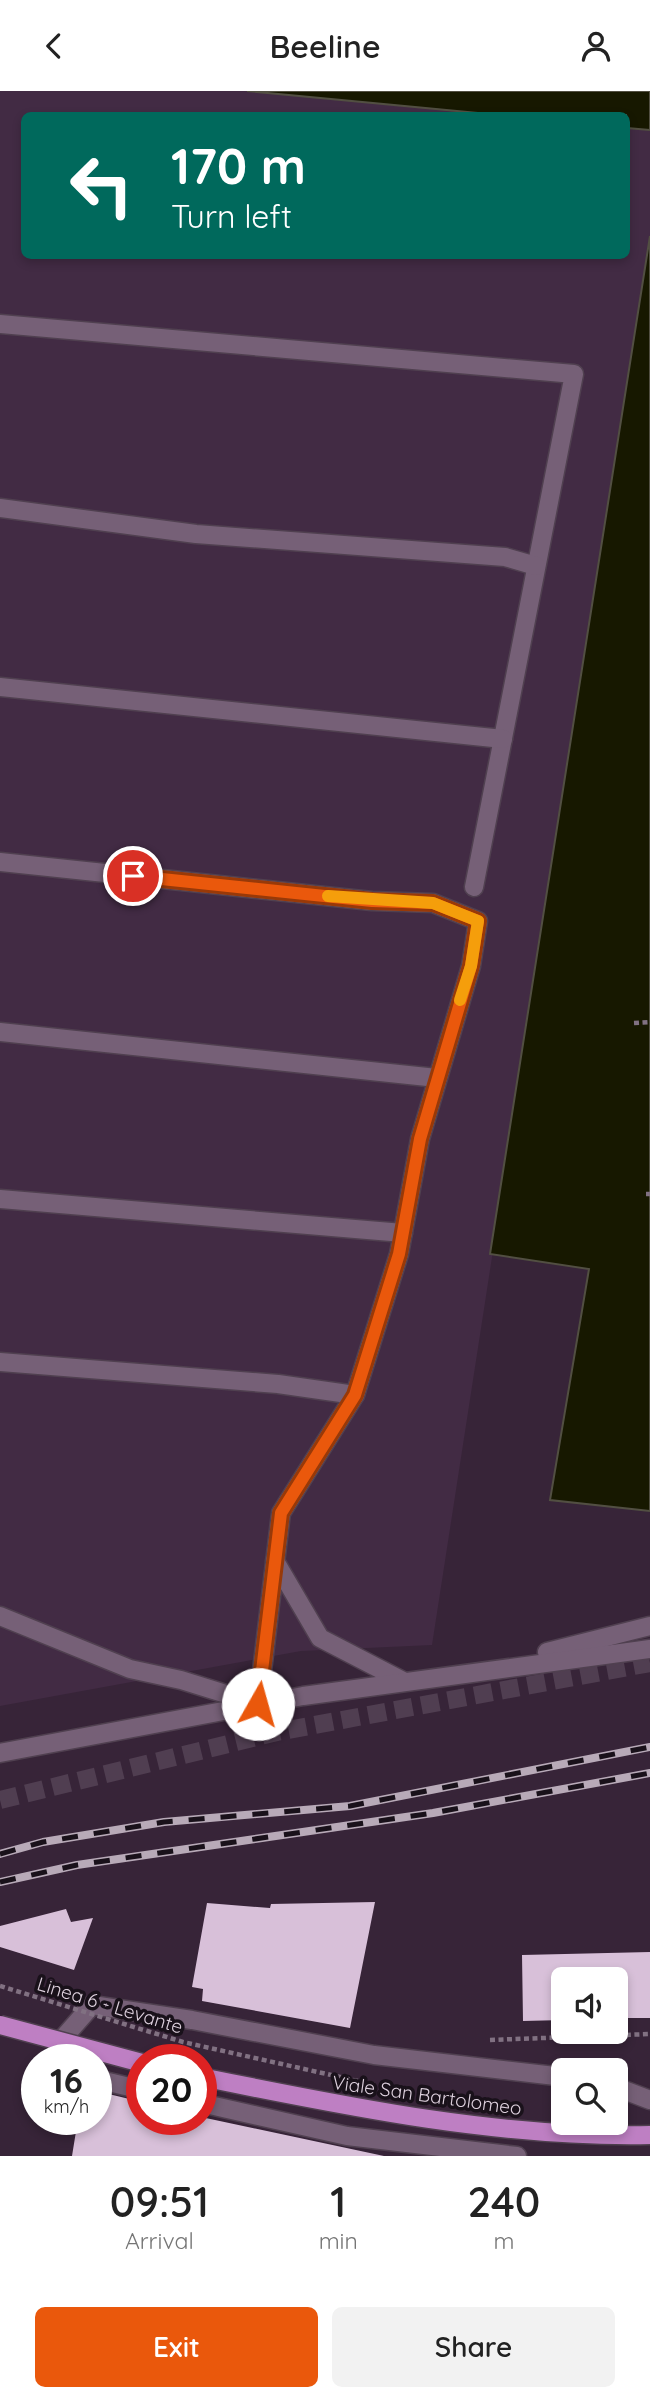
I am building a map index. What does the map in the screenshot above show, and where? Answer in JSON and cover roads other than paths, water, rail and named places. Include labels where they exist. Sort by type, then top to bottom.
[{"type":"main road","points":[[0,2025],[126,2059]]},
{"type":"main road","name":"Viale San Bartolomeo","points":[[217,2080],[369,2112],[524,2130],[650,2135]]},
{"type":"street","points":[[0,324],[574,374],[474,887]]},
{"type":"street","points":[[0,508],[196,534],[505,557],[536,566]]},
{"type":"street","points":[[0,687],[503,739]]},
{"type":"street","points":[[0,862],[372,901],[433,903],[478,921],[471,966],[420,1139],[403,1233],[355,1395],[281,1513],[258,1704]]},
{"type":"street","points":[[0,1032],[437,1078]]},
{"type":"street","points":[[0,1199],[403,1233]]},
{"type":"street","points":[[0,1362],[278,1384],[355,1395]]},
{"type":"street","points":[[275,1561],[320,1638],[403,1681]]},
{"type":"street","points":[[0,1616],[130,1669],[181,1680],[258,1704]]},
{"type":"street","points":[[462,1673],[650,1626]]},
{"type":"street","points":[[0,1753],[258,1704],[403,1681],[650,1649]]},
{"type":"street","points":[[61,2044],[92,2005],[192,2019],[374,2055],[551,2075]]},
{"type":"street","points":[[628,2092],[650,2100]]},
{"type":"street","points":[[217,2107],[347,2136],[517,2156]]},
{"type":"tunnel","points":[[0,1800],[277,1732],[650,1663]]},
{"type":"railway","points":[[0,1854],[43,1842],[164,1822],[350,1806],[650,1747]]},
{"type":"railway","points":[[0,1882],[77,1865],[433,1813],[650,1773]]}]
